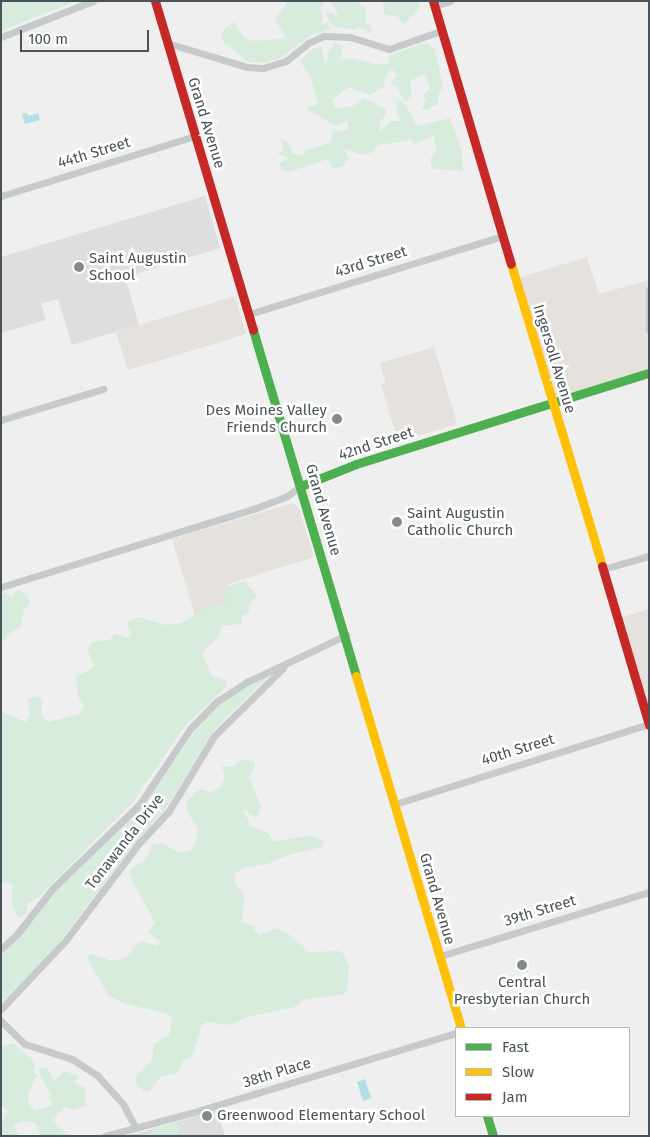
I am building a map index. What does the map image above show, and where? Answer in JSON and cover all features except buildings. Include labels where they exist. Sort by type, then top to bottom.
[{"type":"main road","name":"Grand Avenue","points":[[155,1],[302,486],[461,1027]]},
{"type":"main road","name":"Ingersoll Avenue","points":[[433,4],[649,725]]},
{"type":"main road","name":"42nd Street","points":[[302,486],[356,464],[649,373]]},
{"type":"main road","points":[[487,1117],[493,1136]]},
{"type":"street","points":[[1,37],[93,1]]},
{"type":"street","points":[[433,4],[450,1]]},
{"type":"street","points":[[168,43],[247,67],[263,68],[286,61],[308,43],[324,36],[350,36],[389,49],[441,31]]},
{"type":"street","name":"44th Street","points":[[1,196],[195,136]]},
{"type":"street","name":"43rd Street","points":[[249,314],[502,236]]},
{"type":"street","points":[[649,290],[649,330]]},
{"type":"street","points":[[1,420],[103,389]]},
{"type":"street","name":"42nd Street","points":[[1,586],[256,508],[287,496],[302,486]]},
{"type":"street","points":[[602,570],[649,556]]},
{"type":"street","name":"Tonawanda Drive","points":[[1,949],[17,934],[53,888],[139,805],[202,715],[231,691],[284,667],[346,635]]},
{"type":"street","name":"Tonawanda Drive","points":[[1,1009],[66,940],[139,844],[169,811],[214,736],[284,667]]},
{"type":"street","name":"40th Street","points":[[395,804],[649,725]]},
{"type":"street","name":"39th Street","points":[[440,956],[649,892]]},
{"type":"street","points":[[1,1021],[25,1044],[67,1057],[97,1075],[123,1104],[135,1127]]},
{"type":"street","name":"38th Place","points":[[104,1136],[191,1113],[455,1033]]},
{"type":"shaded area","name":"Saint Augustin School","points":[[205,196],[220,248],[125,277],[139,325],[72,345],[58,299],[41,304],[46,320],[1,333],[1,257]]},
{"type":"shaded area","points":[[587,257],[599,294],[649,280],[649,373],[553,402],[515,279]]},
{"type":"shaded area","points":[[235,296],[246,334],[128,370],[116,332]]},
{"type":"shaded area","points":[[434,347],[457,424],[398,442],[381,384],[386,383],[380,363]]},
{"type":"shaded area","points":[[293,503],[299,508],[314,557],[228,584],[233,603],[195,615],[172,539]]},
{"type":"shaded area","points":[[649,609],[649,724],[617,619]]},
{"type":"shaded area","name":"Greenwood Elementary School","points":[[217,1110],[225,1136],[118,1136],[139,1133]]},
{"type":"green space","points":[[1,1],[77,1],[1,31]]},
{"type":"green space","points":[[288,1],[326,1],[320,8],[323,17],[321,24],[328,22],[329,30],[312,35],[280,58],[265,63],[249,62],[224,43],[221,35],[225,28],[234,22],[244,37],[253,41],[286,38],[275,19]]},
{"type":"green space","points":[[330,1],[354,1],[363,5],[367,12],[365,22],[371,26],[372,33],[358,27],[356,30],[332,26],[326,14],[331,12],[336,17],[338,13]]},
{"type":"green space","points":[[391,1],[418,1],[420,7],[404,25],[398,17],[384,14],[383,4]]},
{"type":"green space","points":[[335,43],[343,47],[340,60],[351,58],[375,64],[389,64],[389,56],[420,44],[428,44],[435,49],[443,88],[439,92],[438,103],[428,110],[422,109],[426,100],[423,95],[430,88],[425,74],[410,81],[412,95],[405,102],[395,85],[390,84],[397,75],[392,69],[384,77],[385,86],[370,95],[349,87],[333,99],[335,108],[352,107],[363,98],[386,109],[386,116],[380,121],[379,133],[391,121],[403,121],[398,116],[396,101],[400,100],[406,106],[417,126],[450,118],[462,151],[463,171],[432,169],[430,160],[437,150],[433,135],[414,145],[410,140],[379,145],[373,152],[363,155],[344,149],[349,160],[345,161],[346,165],[332,169],[328,159],[289,172],[284,171],[279,164],[288,158],[277,153],[284,151],[281,139],[288,142],[293,154],[304,155],[306,150],[330,143],[333,131],[349,130],[347,121],[335,125],[305,108],[318,104],[310,76],[300,61],[311,50],[321,46],[326,65],[328,53]]},
{"type":"green space","points":[[245,581],[257,596],[249,604],[249,612],[242,616],[241,624],[222,626],[218,637],[202,653],[211,675],[226,681],[227,686],[185,726],[132,803],[41,895],[27,904],[27,913],[18,919],[11,899],[13,887],[6,881],[1,884],[1,712],[26,722],[30,715],[28,699],[37,696],[42,699],[41,715],[48,722],[79,714],[84,707],[78,696],[76,677],[94,667],[88,650],[91,642],[110,640],[114,634],[129,638],[131,632],[127,623],[138,617],[165,625],[181,623],[213,604],[225,602],[227,587]]},
{"type":"green space","points":[[19,589],[31,602],[24,610],[21,626],[9,634],[5,642],[1,638],[1,594],[6,592],[11,597]]},
{"type":"green space","points":[[270,675],[214,730],[166,809],[139,838],[51,953],[6,999],[1,1000],[1,957],[61,884],[145,802],[207,714],[235,693]]},
{"type":"green space","points":[[242,760],[254,761],[255,767],[249,778],[261,806],[257,818],[243,809],[251,826],[268,833],[274,842],[308,835],[324,841],[322,847],[285,856],[268,864],[244,868],[234,874],[234,880],[244,896],[242,921],[252,926],[259,936],[275,928],[286,932],[309,952],[339,951],[344,954],[349,965],[347,990],[343,995],[305,999],[295,1007],[247,1017],[231,1025],[207,1022],[202,1025],[193,1054],[183,1061],[178,1073],[161,1076],[149,1092],[143,1091],[136,1083],[136,1077],[152,1060],[154,1044],[169,1035],[172,1019],[168,1014],[126,1004],[109,996],[87,959],[90,954],[113,961],[125,958],[141,941],[158,946],[160,941],[148,932],[155,923],[129,875],[131,869],[146,859],[153,844],[164,844],[180,853],[191,850],[197,839],[198,828],[188,813],[186,802],[199,789],[211,792],[220,787],[225,777],[222,766],[233,767]]},
{"type":"green space","points":[[13,1043],[35,1063],[33,1072],[37,1076],[28,1094],[29,1106],[35,1111],[53,1105],[48,1099],[51,1094],[40,1076],[39,1069],[47,1068],[54,1081],[64,1071],[79,1076],[75,1082],[85,1087],[85,1106],[74,1110],[65,1107],[51,1120],[71,1136],[40,1136],[36,1123],[21,1121],[13,1126],[19,1136],[1,1136],[1,1123],[8,1112],[1,1105],[1,1047]]},
{"type":"green space","points":[[173,1123],[181,1127],[176,1136],[147,1136],[157,1128]]},
{"type":"water","points":[[27,113],[28,116],[38,113],[40,120],[25,124],[22,114]]},
{"type":"water","points":[[365,1079],[371,1098],[363,1101],[357,1082]]},
{"type":"traffic: fast","points":[[253,330],[356,676]]},
{"type":"traffic: fast","points":[[301,486],[356,464],[649,373]]},
{"type":"traffic: fast","points":[[487,1117],[493,1136]]},
{"type":"traffic: slow","points":[[511,264],[602,566]]},
{"type":"traffic: slow","points":[[356,676],[461,1027]]},
{"type":"traffic: jam","points":[[155,1],[253,330]]},
{"type":"traffic: jam","points":[[433,1],[511,264]]},
{"type":"traffic: jam","points":[[602,566],[649,725]]},
{"type":"place","name":"Saint Augustin School","points":[[79,267]]},
{"type":"place","name":"Des Moines Valley Friends Church","points":[[337,419]]},
{"type":"place","name":"Saint Augustin Catholic Church","points":[[397,522]]},
{"type":"place","name":"Central Presbyterian Church","points":[[522,965]]},
{"type":"place","name":"Greenwood Elementary School","points":[[207,1116]]}]
